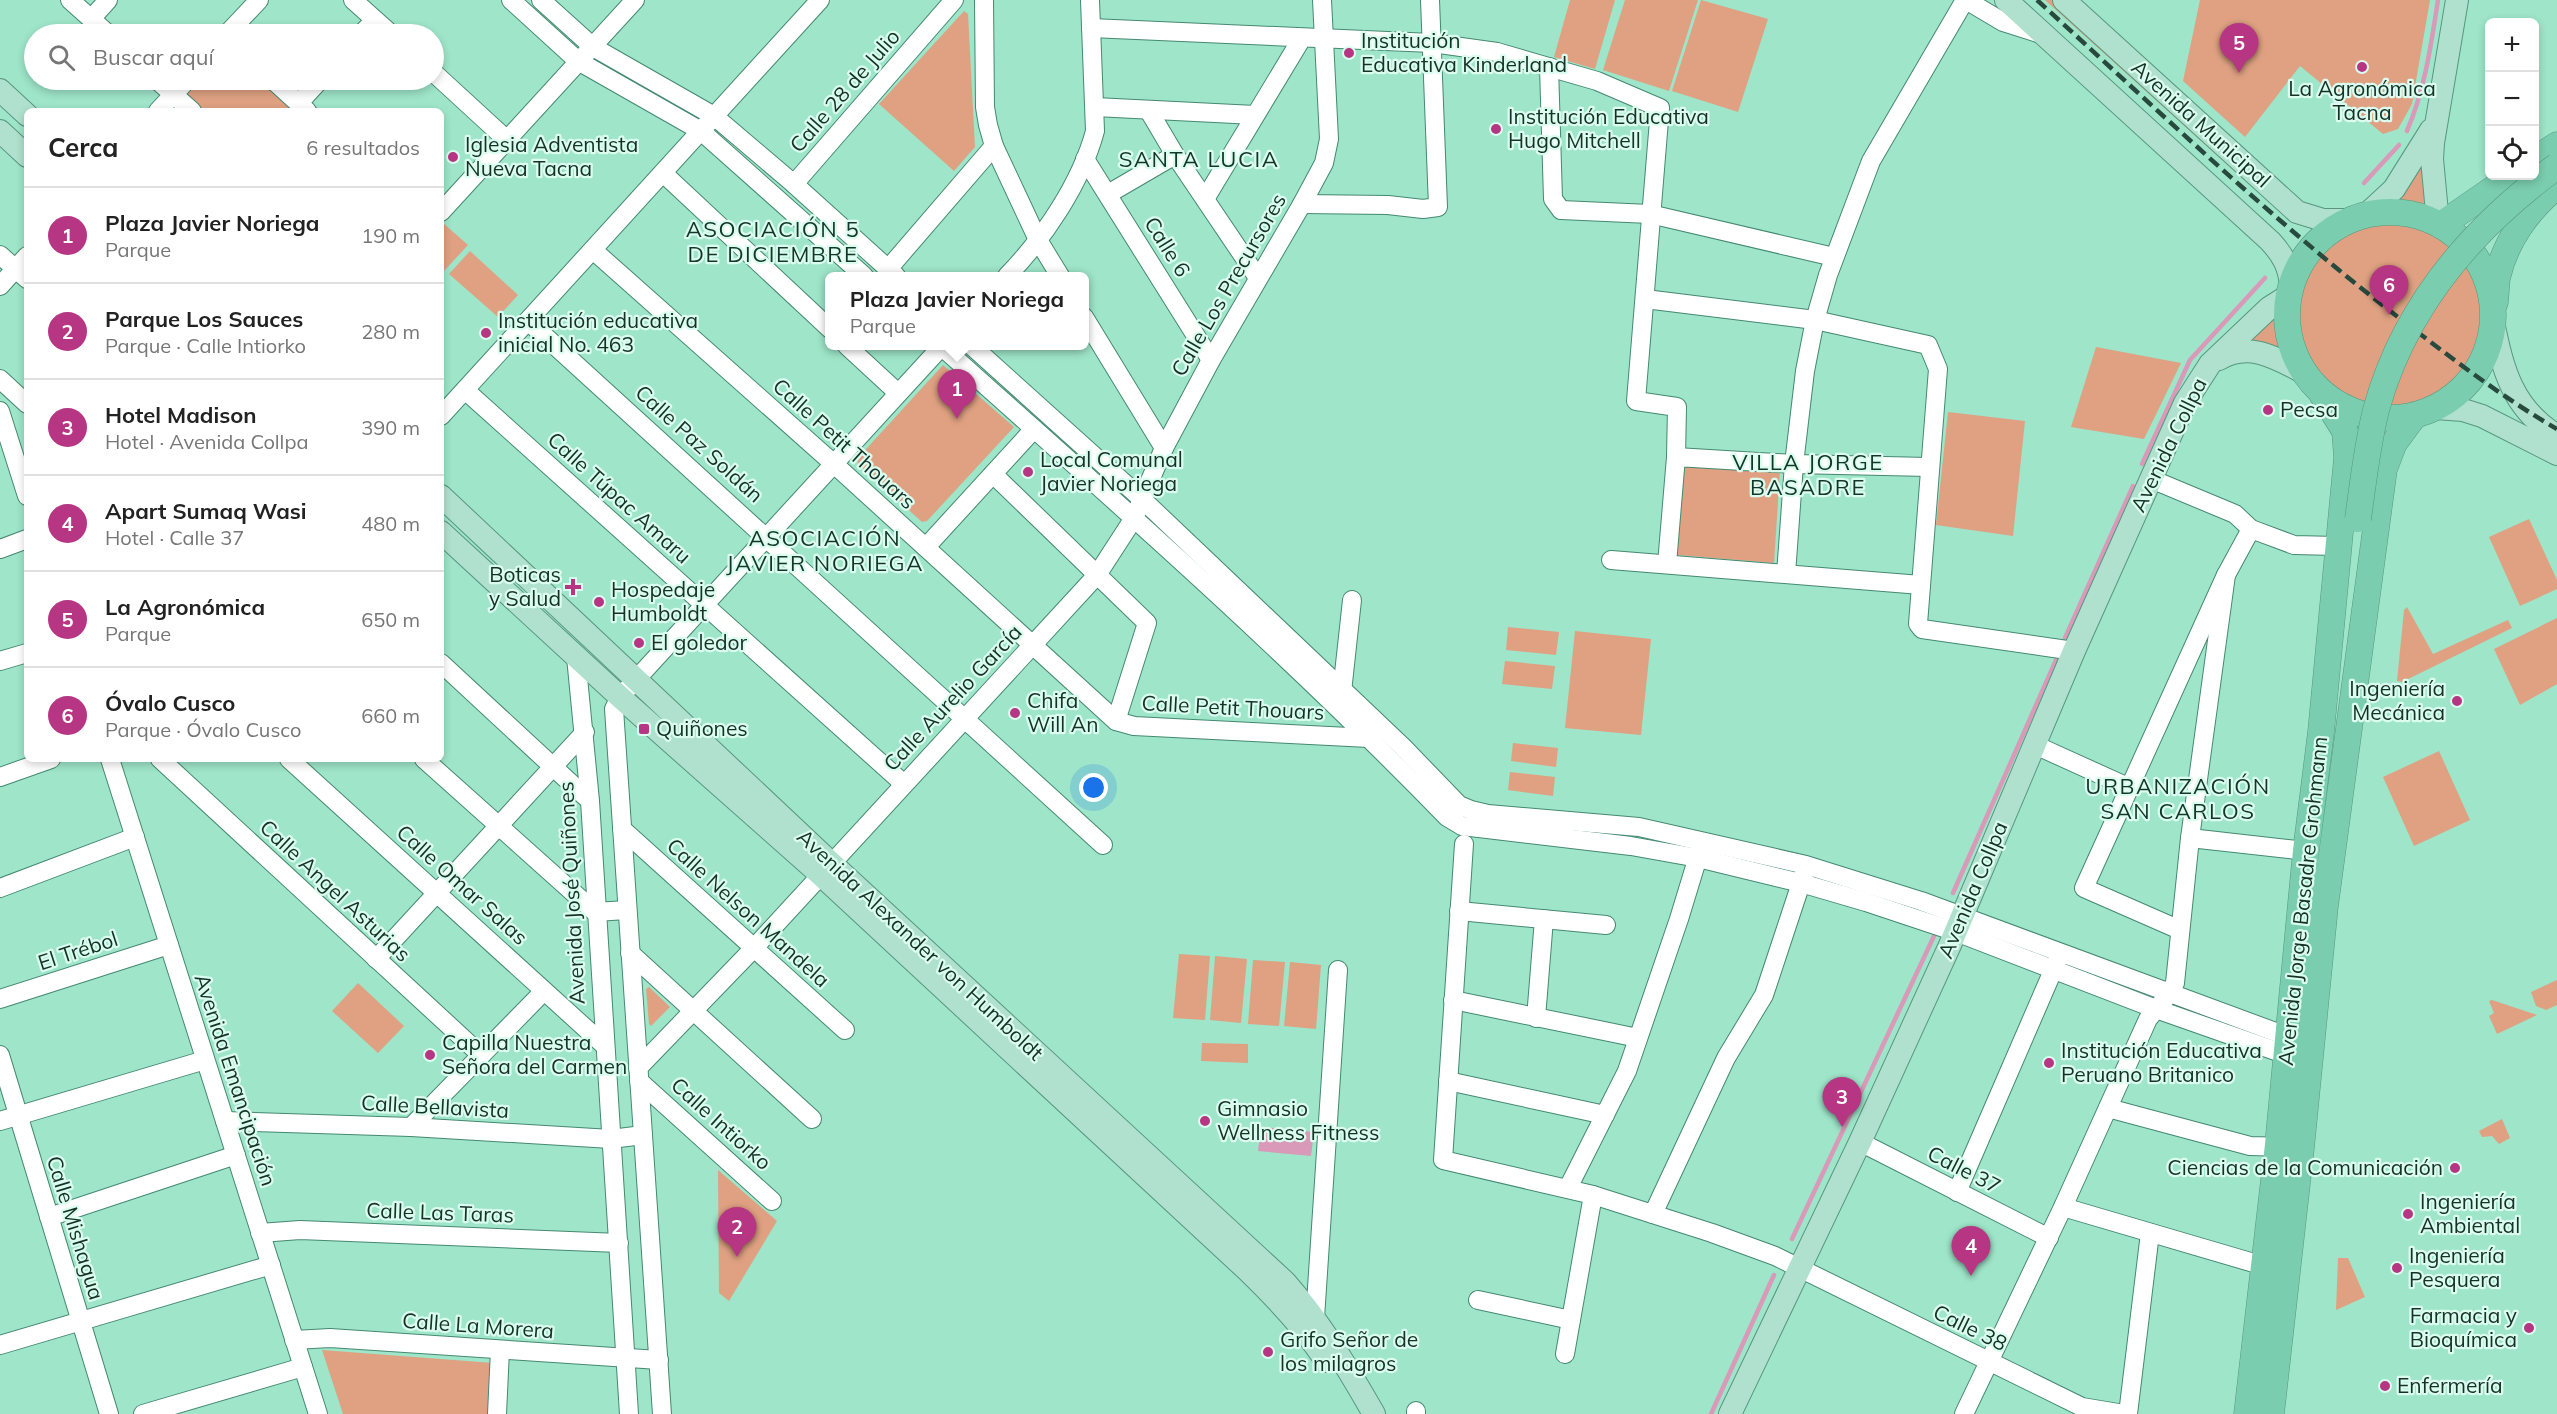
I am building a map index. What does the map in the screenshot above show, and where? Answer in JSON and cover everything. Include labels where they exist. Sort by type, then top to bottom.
[{"type":"highway","points":[[2539,157],[2557,145]]},
{"type":"highway","points":[[2321,732],[2376,412],[2392,363],[2415,316],[2443,273],[2476,234],[2557,166]]},
{"type":"highway","points":[[2439,224],[2506,180]]},
{"type":"highway","points":[[2493,318],[2492,296],[2479,262],[2462,241],[2439,224],[2403,213],[2359,217],[2323,237],[2301,263],[2290,290],[2287,328],[2295,358],[2303,372],[2322,394],[2338,406],[2356,414],[2395,419],[2425,412],[2450,399],[2474,375],[2489,343],[2493,318],[2497,278],[2512,237],[2528,214],[2557,186]]},
{"type":"highway","name":"Avenida Jorge Basadre Grohmann","points":[[2271,1414],[2289,1147],[2288,1046],[2306,851],[2321,732],[2347,444],[2340,420],[2322,394]]},
{"type":"highway","name":"Avenida Jorge Basadre Grohmann","points":[[2247,1414],[2264,1266],[2289,1147],[2325,906],[2384,469],[2394,443],[2425,412]]},
{"type":"highway","points":[[2348,727],[2358,519]]},
{"type":"main road","name":"Avenida Municipal","points":[[2006,0],[2270,241],[2282,254],[2289,268],[2290,290]]},
{"type":"main road","name":"Avenida Municipal","points":[[2064,0],[2297,212],[2323,220],[2359,217]]},
{"type":"main road","points":[[2439,224],[2432,159],[2457,0]]},
{"type":"main road","points":[[0,90],[24,112]]},
{"type":"main road","points":[[2359,217],[2399,182],[2424,145],[2440,109]]},
{"type":"main road","points":[[0,131],[24,153]]},
{"type":"main road","name":"Avenida Collpa","points":[[1730,1414],[1860,1142],[1959,925],[2074,651],[2185,403],[2210,364],[2290,290]]},
{"type":"main road","points":[[2493,318],[2507,378],[2522,407],[2557,436]]},
{"type":"main road","name":"Avenida Collpa","points":[[2210,364],[2239,350],[2251,350],[2277,358],[2303,372]]},
{"type":"main road","points":[[2425,412],[2463,410],[2482,416],[2557,454]]},
{"type":"main road","name":"Avenida Alexander von Humboldt","points":[[444,499],[637,679],[826,869],[1077,1101],[1253,1276],[1309,1323],[1345,1363],[1374,1414]]},
{"type":"main road","name":"Avenida Alexander von Humboldt","points":[[444,535],[620,697],[826,869]]},
{"type":"main road","name":"Avenida Alexander von Humboldt","points":[[1309,1323],[1324,1358],[1357,1414]]},
{"type":"street","points":[[70,0],[97,24]]},
{"type":"street","points":[[91,19],[108,0]]},
{"type":"street","points":[[236,24],[259,0]]},
{"type":"street","points":[[353,0],[380,24]]},
{"type":"street","points":[[511,0],[578,61],[701,131],[860,272]]},
{"type":"street","points":[[541,0],[593,47],[714,116],[794,184],[891,272]]},
{"type":"street","points":[[444,209],[634,0]]},
{"type":"street","points":[[444,413],[820,0]]},
{"type":"street","name":"Calle 28 de Julio","points":[[794,184],[954,0]]},
{"type":"street","points":[[984,0],[985,107],[994,146],[1038,240],[1058,272]]},
{"type":"street","points":[[1011,272],[1027,256],[1054,218],[1085,159],[1095,131],[1090,0]]},
{"type":"street","name":"Calle Los Precursores","points":[[1164,448],[1211,360],[1324,163],[1329,139],[1322,0]]},
{"type":"street","points":[[1302,204],[1388,205],[1423,209],[1438,207],[1430,0]]},
{"type":"street","points":[[1786,574],[1794,464],[1805,371],[1815,320],[1834,257],[1870,161],[1966,0]]},
{"type":"street","name":"Avenida Municipal","points":[[1966,0],[2003,22],[2045,36]]},
{"type":"street","points":[[371,24],[375,20]]},
{"type":"street","points":[[1092,28],[1432,43],[1497,52],[1597,81],[1660,108],[1636,401],[1677,407],[1676,457],[1667,564]]},
{"type":"street","points":[[1205,199],[1302,38]]},
{"type":"street","points":[[1549,67],[1553,199],[1558,207],[1564,210],[1650,214],[1834,257]]},
{"type":"street","points":[[444,82],[507,140]]},
{"type":"street","points":[[168,90],[189,108]]},
{"type":"street","points":[[161,108],[177,90]]},
{"type":"street","points":[[284,90],[303,107],[314,90]]},
{"type":"street","points":[[1095,107],[1255,115]]},
{"type":"street","points":[[1149,111],[1175,155],[1258,278]]},
{"type":"street","points":[[893,272],[994,146]]},
{"type":"street","points":[[1108,194],[1175,155]]},
{"type":"street","name":"Calle 6","points":[[1085,159],[1211,360]]},
{"type":"street","points":[[663,173],[825,324]]},
{"type":"street","name":"Calle Petit Thouars","points":[[593,250],[834,464],[1116,721],[1134,726],[1369,738]]},
{"type":"street","points":[[0,255],[23,268],[0,286]]},
{"type":"street","points":[[1644,299],[1815,320],[1928,345],[1938,369],[1921,585],[1916,620],[1922,629],[2074,651]]},
{"type":"street","name":"Calle Paz Soldán","points":[[528,321],[1103,845]]},
{"type":"street","points":[[1089,325],[1164,448]]},
{"type":"street","points":[[852,350],[898,393]]},
{"type":"street","points":[[662,1414],[614,709],[620,697],[938,350]]},
{"type":"street","points":[[946,350],[1134,518],[1369,738],[1447,817],[1462,826],[1631,846],[1700,850],[1806,865],[1883,888],[1959,925],[2057,962],[2156,1009],[2288,1046]]},
{"type":"street","points":[[978,350],[1143,500],[1403,747],[1450,797],[1471,810],[1639,827],[1801,884],[1959,925]]},
{"type":"street","points":[[0,380],[24,401]]},
{"type":"street","name":"Calle Túpac Amaru","points":[[465,390],[904,784]]},
{"type":"street","points":[[0,411],[5,444],[24,489]]},
{"type":"street","points":[[926,547],[1035,429]]},
{"type":"street","name":"Calle Aurelio García","points":[[639,1075],[693,1011],[754,948],[1097,575],[1134,518],[1164,448]]},
{"type":"street","points":[[1676,457],[1794,464],[1929,467]]},
{"type":"street","points":[[993,474],[1147,623],[1116,721]]},
{"type":"street","points":[[2151,478],[2235,514],[2251,529],[2294,545],[2337,546]]},
{"type":"street","points":[[2180,930],[2084,888],[2226,575],[2251,529]]},
{"type":"street","points":[[0,549],[24,541]]},
{"type":"street","points":[[1611,560],[1921,585]]},
{"type":"street","points":[[1964,1414],[2063,1208],[2148,1019],[2169,994],[2175,983],[2190,838],[2226,575]]},
{"type":"street","points":[[1340,711],[1353,600]]},
{"type":"street","points":[[0,661],[24,654]]},
{"type":"street","name":"Avenida José Quiñones","points":[[576,657],[590,801],[595,912],[619,1243],[628,1414]]},
{"type":"street","points":[[444,666],[590,801]]},
{"type":"street","points":[[376,959],[585,732]]},
{"type":"street","points":[[2035,745],[2130,788]]},
{"type":"street","points":[[0,777],[42,762]]},
{"type":"street","name":"Calle Angel Asturias","points":[[163,762],[481,1055]]},
{"type":"street","name":"Calle Omar Salas","points":[[292,762],[604,1045]]},
{"type":"street","points":[[427,762],[595,912],[627,910]]},
{"type":"street","name":"Avenida Emancipación","points":[[117,763],[135,837],[318,1414]]},
{"type":"street","name":"Calle Nelson Mandela","points":[[622,829],[844,1030]]},
{"type":"street","points":[[0,888],[135,837]]},
{"type":"street","points":[[2190,838],[2306,851]]},
{"type":"street","points":[[1464,844],[1448,1081],[1605,1115]]},
{"type":"street","points":[[1568,1188],[1627,1071],[1700,850]]},
{"type":"street","points":[[1653,1214],[1726,1058],[1764,995],[1806,865]]},
{"type":"street","points":[[1459,911],[1606,925]]},
{"type":"street","points":[[1536,1018],[1544,919]]},
{"type":"street","name":"El Trébol","points":[[0,999],[169,945]]},
{"type":"street","points":[[630,953],[812,1119]]},
{"type":"street","points":[[2057,962],[2169,994],[2288,1046]]},
{"type":"street","points":[[1957,1192],[2057,962]]},
{"type":"street","points":[[1309,1323],[1338,970]]},
{"type":"street","points":[[411,1127],[544,991]]},
{"type":"street","points":[[1454,1000],[1638,1038]]},
{"type":"street","name":"Calle Mishagua","points":[[0,1055],[109,1414]]},
{"type":"street","points":[[0,1122],[205,1060]]},
{"type":"street","name":"Calle Intiorko","points":[[639,1075],[772,1201]]},
{"type":"street","name":"Calle 38","points":[[1448,1081],[1443,1160],[1593,1195],[1759,1250],[1990,1363],[2080,1411],[2126,1414]]},
{"type":"street","points":[[2108,1108],[2250,1146],[2289,1147]]},
{"type":"street","name":"Calle Bellavista","points":[[225,1121],[411,1127],[610,1139],[643,1135]]},
{"type":"street","name":"Calle 37","points":[[1860,1142],[2049,1238]]},
{"type":"street","points":[[50,1217],[236,1155]]},
{"type":"street","points":[[1565,1354],[1593,1195]]},
{"type":"street","points":[[2063,1208],[2264,1266]]},
{"type":"street","name":"Calle Las Taras","points":[[260,1233],[300,1230],[619,1243]]},
{"type":"street","points":[[2126,1414],[2150,1233]]},
{"type":"street","points":[[0,1346],[270,1265]]},
{"type":"street","points":[[1478,1300],[1571,1320]]},
{"type":"street","name":"Calle La Morera","points":[[294,1340],[330,1338],[659,1360]]},
{"type":"street","points":[[497,1414],[500,1350]]},
{"type":"street","points":[[143,1414],[199,1406],[303,1367]]},
{"type":"shaded area","points":[[1570,0],[1615,0],[1595,69],[1554,57]]},
{"type":"shaded area","points":[[1625,0],[1698,0],[1669,91],[1603,70]]},
{"type":"shaded area","points":[[1701,0],[1768,19],[1738,112],[1672,91]]},
{"type":"shaded area","points":[[2045,0],[2053,0],[2256,185],[2253,188]]},
{"type":"shaded area","name":"La Agronómica Tacna","points":[[2200,0],[2430,0],[2412,104],[2398,129],[2383,134],[2300,66],[2245,137],[2183,81]]},
{"type":"shaded area","points":[[964,11],[968,14],[975,147],[954,171],[879,104]]},
{"type":"shaded area","points":[[190,90],[277,90],[298,108],[199,108],[185,96]]},
{"type":"shaded area","points":[[2421,163],[2433,209],[2392,200]]},
{"type":"shaded area","points":[[444,224],[468,245],[444,271]]},
{"type":"shaded area","points":[[2389,224],[2407,225],[2424,231],[2440,239],[2454,250],[2465,264],[2473,280],[2479,297],[2479,333],[2473,350],[2465,366],[2454,380],[2440,391],[2424,399],[2407,405],[2389,406],[2371,405],[2354,399],[2338,391],[2324,380],[2313,366],[2305,350],[2299,333],[2298,315],[2299,297],[2305,280],[2313,264],[2324,250],[2338,239],[2354,231],[2371,225]]},
{"type":"shaded area","points":[[470,251],[518,295],[498,317],[449,274]]},
{"type":"shaded area","points":[[2277,309],[2283,353],[2251,339]]},
{"type":"shaded area","points":[[2096,347],[2181,363],[2144,439],[2071,427]]},
{"type":"shaded area","points":[[943,365],[1014,427],[927,521],[922,522],[858,464],[857,459]]},
{"type":"shaded area","points":[[1948,412],[2025,421],[2013,536],[1936,525]]},
{"type":"shaded area","points":[[1685,464],[1780,470],[1774,563],[1677,555]]},
{"type":"shaded area","points":[[2529,519],[2557,580],[2557,589],[2520,606],[2489,537]]},
{"type":"shaded area","points":[[2407,607],[2433,654],[2508,620],[2512,628],[2402,682],[2397,681],[2404,610]]},
{"type":"shaded area","points":[[2557,618],[2557,684],[2520,705],[2494,649]]},
{"type":"shaded area","points":[[1508,627],[1559,632],[1556,655],[1506,650]]},
{"type":"shaded area","points":[[1575,631],[1651,639],[1641,735],[1565,728]]},
{"type":"shaded area","points":[[1505,661],[1555,666],[1552,689],[1502,684]]},
{"type":"shaded area","points":[[1513,743],[1558,748],[1556,767],[1511,761]]},
{"type":"shaded area","points":[[2439,751],[2470,820],[2414,846],[2383,777]]},
{"type":"shaded area","points":[[1510,772],[1555,777],[1553,796],[1508,790]]},
{"type":"shaded area","points":[[1179,954],[1210,956],[1205,1020],[1173,1018]]},
{"type":"shaded area","points":[[1215,956],[1247,959],[1241,1023],[1210,1020]]},
{"type":"shaded area","points":[[1253,960],[1285,962],[1279,1026],[1248,1024]]},
{"type":"shaded area","points":[[1290,962],[1321,965],[1316,1029],[1284,1026]]},
{"type":"shaded area","points":[[2557,980],[2557,1005],[2546,1010],[2536,1006],[2531,992]]},
{"type":"shaded area","points":[[358,983],[404,1026],[378,1053],[332,1011]]},
{"type":"shaded area","points":[[649,987],[670,1007],[651,1026],[646,989]]},
{"type":"shaded area","points":[[2489,1001],[2537,1015],[2497,1034],[2489,1016],[2494,1013]]},
{"type":"shaded area","points":[[1202,1043],[1248,1044],[1248,1063],[1201,1061]]},
{"type":"shaded area","points":[[2502,1119],[2510,1138],[2499,1144],[2492,1136],[2482,1137],[2479,1131]]},
{"type":"shaded area","points":[[1261,1127],[1314,1132],[1311,1156],[1258,1151]]},
{"type":"shaded area","points":[[718,1170],[777,1221],[729,1301],[719,1293]]},
{"type":"shaded area","points":[[2338,1258],[2348,1258],[2365,1297],[2336,1310]]},
{"type":"shaded area","points":[[322,1350],[493,1363],[490,1414],[343,1414]]},
{"type":"waterway","points":[[2407,131],[2423,83],[2438,0]]},
{"type":"waterway","points":[[2364,183],[2399,145]]},
{"type":"waterway","points":[[2142,464],[2190,360],[2265,278]]},
{"type":"waterway","points":[[2065,638],[2133,486]]},
{"type":"waterway","points":[[1953,893],[2056,660]]},
{"type":"waterway","points":[[1792,1239],[1935,934]]},
{"type":"waterway","points":[[1711,1414],[1774,1275]]},
{"type":"railway","points":[[2037,0],[2267,209],[2362,289],[2464,367],[2557,429]]},
{"type":"place","name":"Institución Educativa Kinderland","points":[[1349,53]]},
{"type":"place","name":"La Agronómica Tacna","points":[[2362,67]]},
{"type":"place","name":"La Agronómica","points":[[2239,73]]},
{"type":"place","name":"Institución Educativa Hugo Mitchell","points":[[1496,129]]},
{"type":"place","name":"Iglesia Adventista Nueva Tacna","points":[[453,157]]},
{"type":"place","name":"Óvalo Cusco","points":[[2389,315]]},
{"type":"place","name":"Institución educativa inicial No. 463","points":[[486,333]]},
{"type":"place","name":"Pecsa","points":[[2268,410]]},
{"type":"place","name":"Plaza Javier Noriega","points":[[957,419]]},
{"type":"place","name":"Local Comunal Javier Noriega","points":[[1028,472]]},
{"type":"place","name":"Boticas y Salud","points":[[573,587]]},
{"type":"place","name":"Hospedaje Humboldt","points":[[599,602]]},
{"type":"place","name":"El goledor","points":[[639,643]]},
{"type":"place","name":"Ingeniería Mecánica","points":[[2457,701]]},
{"type":"place","name":"Chifa Will An","points":[[1015,713]]},
{"type":"place","name":"Quiñones","points":[[644,729]]},
{"type":"place","name":"Capilla Nuestra Señora del Carmen","points":[[430,1055]]},
{"type":"place","name":"Institución Educativa Peruano Britanico","points":[[2049,1063]]},
{"type":"place","name":"Gimnasio Wellness Fitness","points":[[1205,1121]]},
{"type":"place","name":"Hotel Madison","points":[[1842,1127]]},
{"type":"place","name":"Ciencias de la Comunicación","points":[[2455,1168]]},
{"type":"place","name":"Ingeniería Ambiental","points":[[2408,1214]]},
{"type":"place","name":"Parque Los Sauces","points":[[737,1257]]},
{"type":"place","name":"Ingeniería Pesquera","points":[[2397,1268]]},
{"type":"place","name":"Apart Sumaq Wasi","points":[[1971,1276]]},
{"type":"place","name":"Farmacia y Bioquímica","points":[[2529,1328]]},
{"type":"place","name":"Grifo Señor de los milagros","points":[[1268,1352]]},
{"type":"place","name":"Enfermería","points":[[2385,1386]]},
{"type":"district","name":"SANTA LUCIA","points":[[1199,159]]},
{"type":"district","name":"ASOCIACIÓN 5 DE DICIEMBRE","points":[[773,242]]},
{"type":"district","name":"VILLA JORGE BASADRE","points":[[1808,474]]},
{"type":"district","name":"ASOCIACIÓN JAVIER NORIEGA","points":[[825,550]]},
{"type":"district","name":"URBANIZACIÓN SAN CARLOS","points":[[2178,798]]}]
